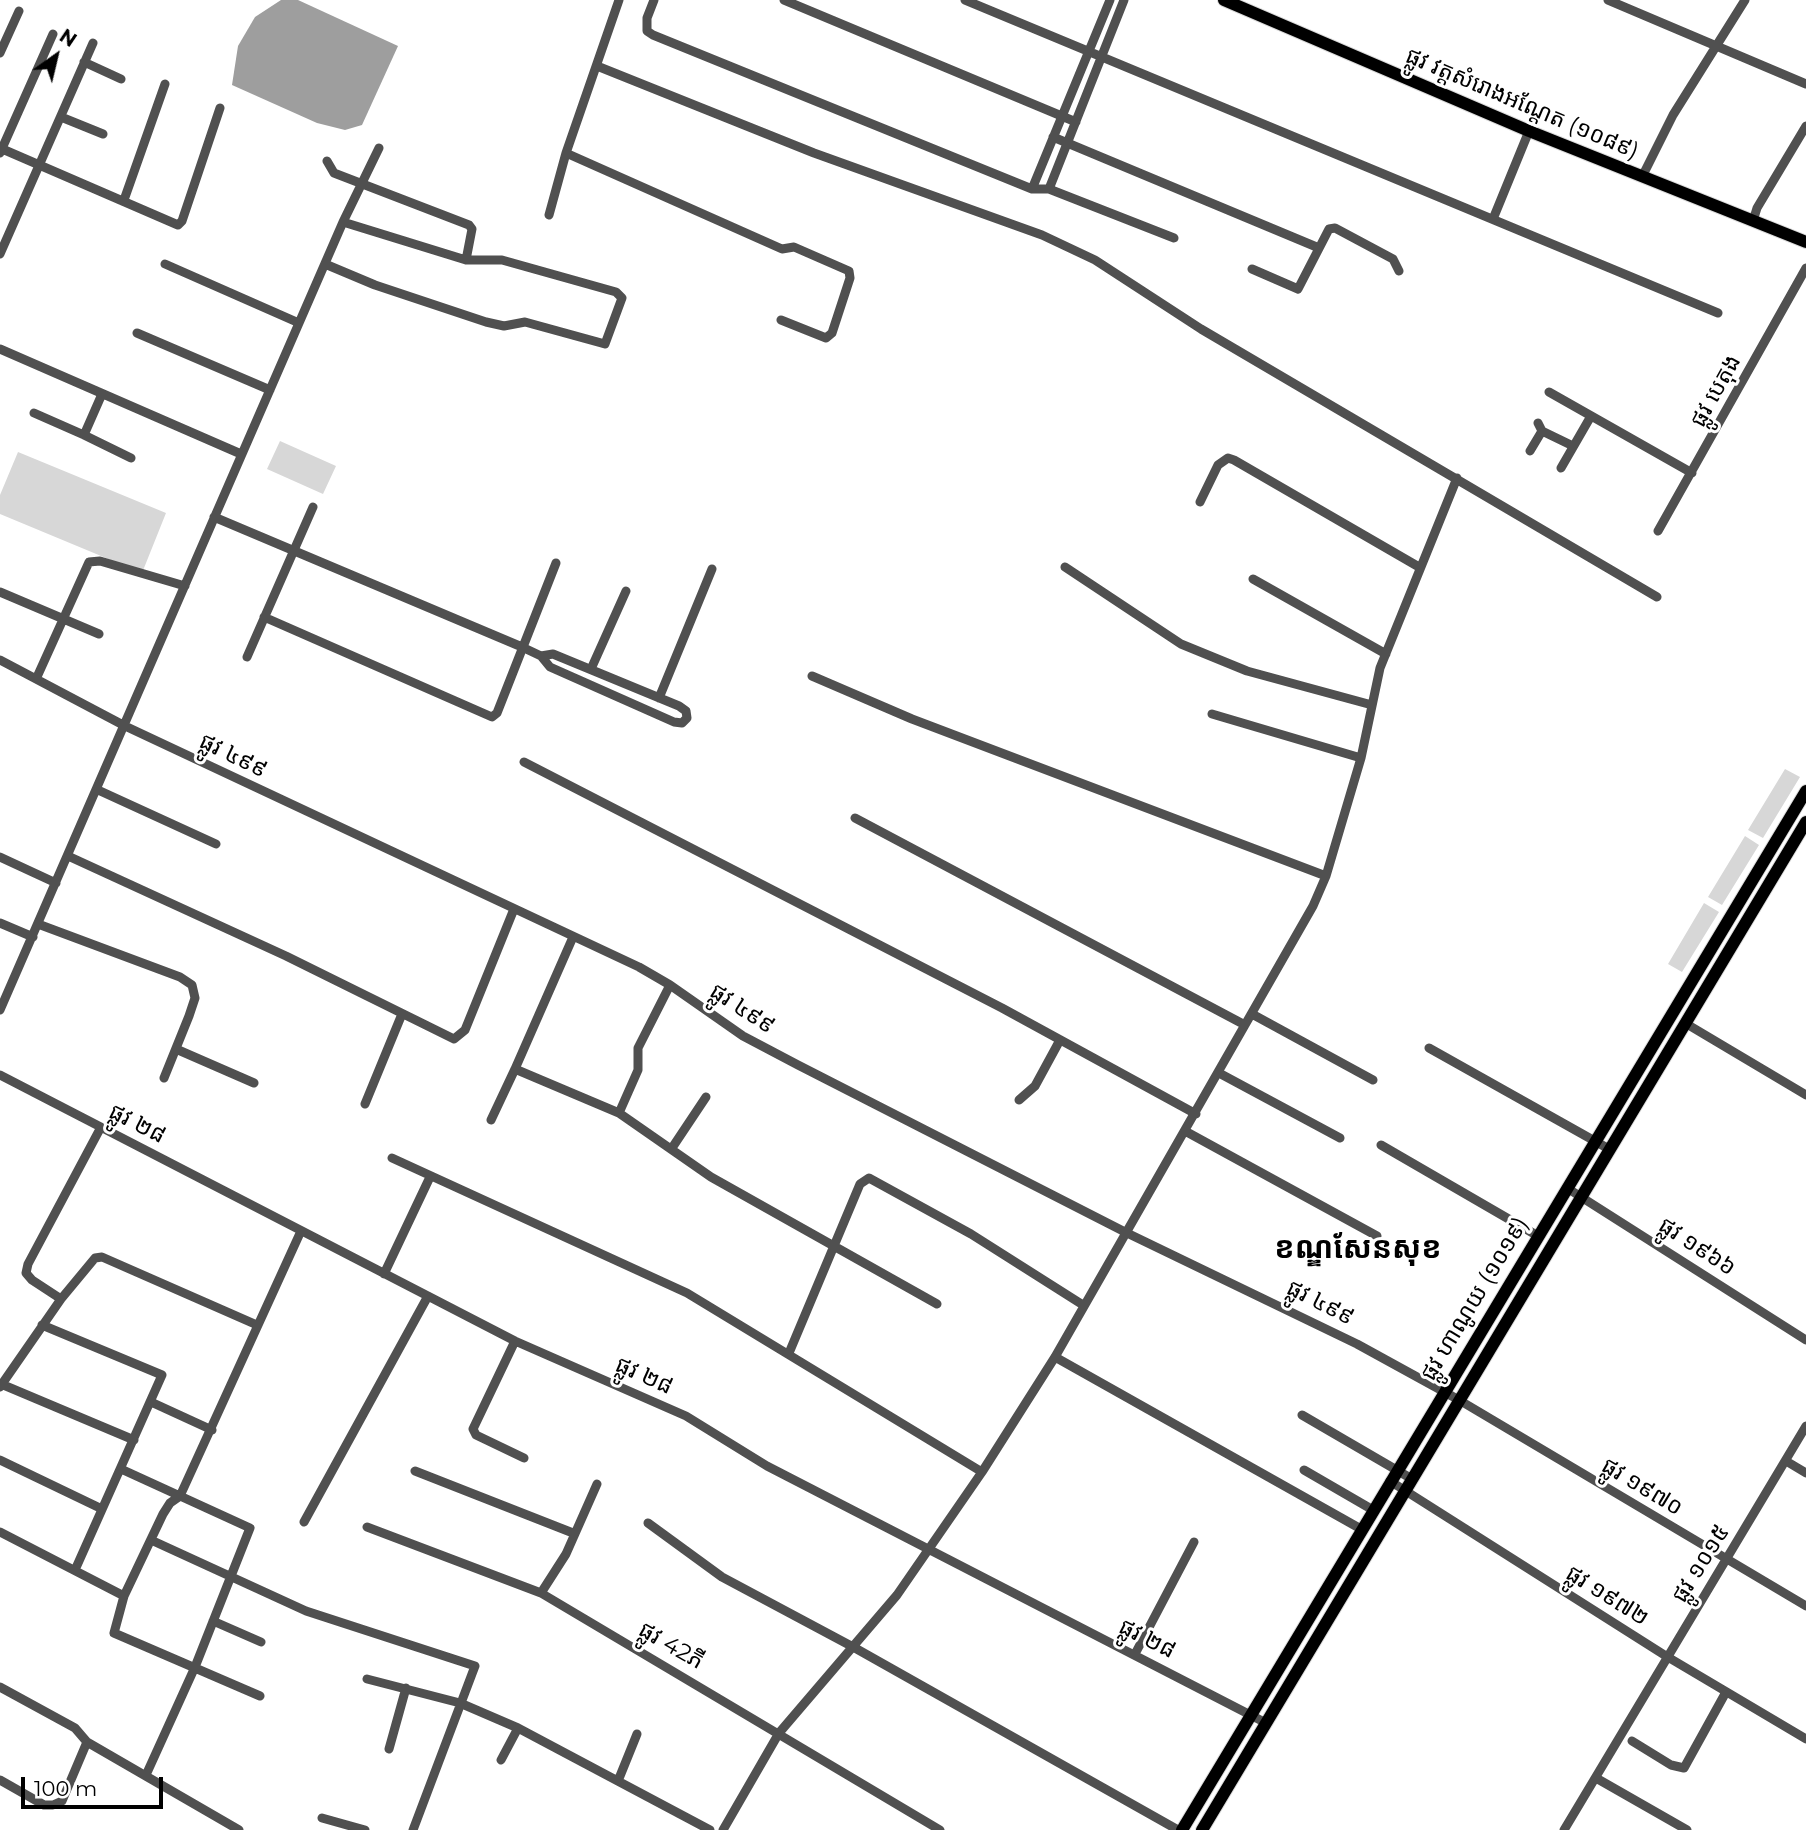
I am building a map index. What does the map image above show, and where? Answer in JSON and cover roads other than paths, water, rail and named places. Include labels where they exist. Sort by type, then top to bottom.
[{"type":"main road","name":"ផ្លូវ វត្តសំរោងអណ្ដែត (១០៨៩)","points":[[1230,1],[1529,131],[1806,242]]},
{"type":"main road","name":"ផ្លូវ ហាណូយ (១០១៩)","points":[[1180,1830],[1806,791]]},
{"type":"main road","name":"ផ្លូវ ហាណូយ (១០១៩)","points":[[1202,1830],[1806,821]]},
{"type":"street","points":[[549,215],[566,153],[619,0]]},
{"type":"street","points":[[654,0],[647,18],[647,30],[653,35],[1032,189],[1049,189],[1174,238]]},
{"type":"street","points":[[783,0],[1076,122]]},
{"type":"street","points":[[965,0],[1718,313]]},
{"type":"street","points":[[1032,189],[1110,0]]},
{"type":"street","points":[[1049,189],[1124,0]]},
{"type":"street","points":[[1608,0],[1806,84]]},
{"type":"street","points":[[1642,177],[1673,115],[1745,0]]},
{"type":"street","points":[[0,53],[19,11]]},
{"type":"street","points":[[53,34],[1,150],[40,164],[178,225],[182,221],[220,108]]},
{"type":"street","points":[[0,254],[93,43]]},
{"type":"street","points":[[85,62],[121,79]]},
{"type":"street","points":[[597,65],[814,153],[1042,235],[1095,260],[1201,329],[1657,597]]},
{"type":"street","points":[[124,200],[165,84]]},
{"type":"street","points":[[61,117],[103,134]]},
{"type":"street","points":[[1753,221],[1757,208],[1806,126]]},
{"type":"street","points":[[1493,219],[1529,131]]},
{"type":"street","points":[[1053,137],[1319,248]]},
{"type":"street","points":[[0,1010],[343,222],[379,148]]},
{"type":"street","points":[[566,153],[782,249],[794,247],[849,271],[850,278],[832,333],[826,338],[781,320]]},
{"type":"street","points":[[327,161],[334,173],[469,225],[472,229],[466,260]]},
{"type":"street","points":[[325,264],[375,285],[485,322],[504,326],[525,323],[605,344],[622,299],[617,292],[502,260],[466,260],[343,222]]},
{"type":"street","points":[[1252,270],[1298,289],[1329,229],[1335,228],[1393,259],[1399,271]]},
{"type":"street","points":[[165,264],[299,323]]},
{"type":"street","name":"ផ្លូវ បេតុង","points":[[1658,531],[1806,268]]},
{"type":"street","points":[[137,333],[270,390]]},
{"type":"street","points":[[0,349],[241,454]]},
{"type":"street","points":[[1549,392],[1692,473]]},
{"type":"street","points":[[84,435],[102,394]]},
{"type":"street","points":[[34,413],[131,458]]},
{"type":"street","points":[[1561,468],[1591,416]]},
{"type":"street","points":[[1530,451],[1540,427],[1573,446]]},
{"type":"street","points":[[1200,502],[1218,465],[1228,458],[1419,567]]},
{"type":"street","points":[[723,1830],[779,1733],[855,1648],[982,1472],[1055,1357],[1313,906],[1326,876],[1361,758],[1386,654],[1457,478]]},
{"type":"street","points":[[247,657],[313,507]]},
{"type":"street","points":[[215,517],[522,647],[541,656],[550,667],[674,722],[682,723],[687,718],[687,711],[591,669],[553,653],[541,656]]},
{"type":"street","points":[[37,677],[89,562],[100,561],[185,586]]},
{"type":"street","points":[[264,617],[492,717],[497,713],[556,563]]},
{"type":"street","points":[[1065,567],[1181,644],[1247,671],[1372,705]]},
{"type":"street","points":[[659,698],[712,569]]},
{"type":"street","points":[[1253,579],[1386,654]]},
{"type":"street","points":[[591,669],[626,591]]},
{"type":"street","points":[[0,592],[99,635]]},
{"type":"street","name":"ផ្លូវ ៤៩៩","points":[[0,660],[37,677],[125,726],[670,985],[743,1036],[1127,1233],[1270,1299],[1459,1400]]},
{"type":"street","points":[[812,676],[912,719],[1326,876]]},
{"type":"street","points":[[1212,714],[1361,758]]},
{"type":"street","points":[[524,762],[1060,1040],[1196,1114]]},
{"type":"street","points":[[97,790],[216,844]]},
{"type":"street","points":[[855,818],[1245,1026]]},
{"type":"street","points":[[68,856],[274,950],[454,1039],[465,1030],[514,909]]},
{"type":"street","points":[[0,857],[56,883]]},
{"type":"street","points":[[0,923],[33,937]]},
{"type":"street","points":[[38,924],[180,977],[192,985],[195,998],[164,1078]]},
{"type":"street","points":[[491,1121],[573,937]]},
{"type":"street","points":[[619,1113],[638,1070],[638,1048],[670,985]]},
{"type":"street","points":[[365,1104],[402,1014]]},
{"type":"street","points":[[1252,1014],[1373,1080]]},
{"type":"street","points":[[1685,1023],[1806,1095]]},
{"type":"street","points":[[1019,1100],[1035,1086],[1060,1040]]},
{"type":"street","points":[[1429,1048],[1609,1149]]},
{"type":"street","points":[[176,1049],[254,1083]]},
{"type":"street","points":[[515,1069],[619,1113],[711,1177],[937,1304]]},
{"type":"street","points":[[1219,1073],[1340,1138]]},
{"type":"street","name":"ផ្លូវ ២៨","points":[[0,1075],[515,1341],[686,1416],[767,1466],[1266,1723]]},
{"type":"street","points":[[672,1148],[706,1097]]},
{"type":"street","points":[[61,1299],[32,1280],[26,1273],[28,1264],[101,1127]]},
{"type":"street","points":[[1185,1132],[1377,1236]]},
{"type":"street","points":[[1381,1145],[1538,1236]]},
{"type":"street","points":[[392,1158],[688,1293],[982,1472]]},
{"type":"street","points":[[384,1274],[430,1177]]},
{"type":"street","points":[[789,1353],[860,1184],[869,1178],[971,1234],[1083,1305]]},
{"type":"street","name":"ផ្លូវ ១៩៦៦","points":[[1567,1188],[1806,1340]]},
{"type":"street","points":[[260,1696],[114,1633],[124,1596],[163,1514],[170,1503],[180,1496],[301,1231]]},
{"type":"street","points":[[134,1440],[1,1385],[61,1299],[94,1258],[102,1258],[257,1325]]},
{"type":"street","points":[[304,1522],[428,1296]]},
{"type":"street","points":[[43,1325],[162,1375],[75,1570]]},
{"type":"street","points":[[515,1341],[473,1430],[475,1435],[524,1458]]},
{"type":"street","points":[[1055,1357],[1361,1529]]},
{"type":"street","name":"ផ្លូវ ១៩៧០","points":[[1459,1400],[1806,1606]]},
{"type":"street","points":[[151,1402],[212,1430]]},
{"type":"street","name":"ផ្លូវ ១៩៧២","points":[[1302,1415],[1666,1656],[1806,1739]]},
{"type":"street","name":"ផ្លូវ ១០១៥","points":[[1564,1830],[1806,1426]]},
{"type":"street","points":[[0,1460],[103,1509]]},
{"type":"street","points":[[1786,1461],[1806,1473]]},
{"type":"street","points":[[121,1469],[250,1528],[195,1667],[146,1775]]},
{"type":"street","points":[[1304,1470],[1373,1510]]},
{"type":"street","points":[[415,1471],[573,1533]]},
{"type":"street","points":[[541,1593],[566,1554],[573,1533],[597,1484]]},
{"type":"street","points":[[648,1523],[707,1569],[855,1648],[1180,1830]]},
{"type":"street","name":"ផ្លូវ 42ភី","points":[[367,1527],[541,1593],[940,1830]]},
{"type":"street","points":[[0,1532],[124,1596]]},
{"type":"street","points":[[151,1540],[306,1611],[475,1666],[413,1830]]},
{"type":"street","points":[[1135,1654],[1194,1542]]},
{"type":"street","points":[[214,1621],[261,1642]]},
{"type":"street","points":[[367,1679],[460,1703],[518,1728],[710,1830]]},
{"type":"street","points":[[0,1687],[75,1728],[88,1742],[239,1830]]},
{"type":"street","points":[[389,1749],[406,1688]]},
{"type":"street","points":[[1632,1741],[1671,1765],[1684,1768],[1726,1692]]},
{"type":"street","points":[[501,1760],[518,1728]]},
{"type":"street","points":[[618,1781],[637,1734]]},
{"type":"street","points":[[0,1780],[44,1805],[53,1805],[62,1801],[88,1742]]},
{"type":"street","points":[[1596,1778],[1687,1830]]},
{"type":"street","points":[[322,1818],[365,1830]]},
{"type":"district","name":"ខណ្ឌសែនសុខ","points":[[1358,1249]]}]
